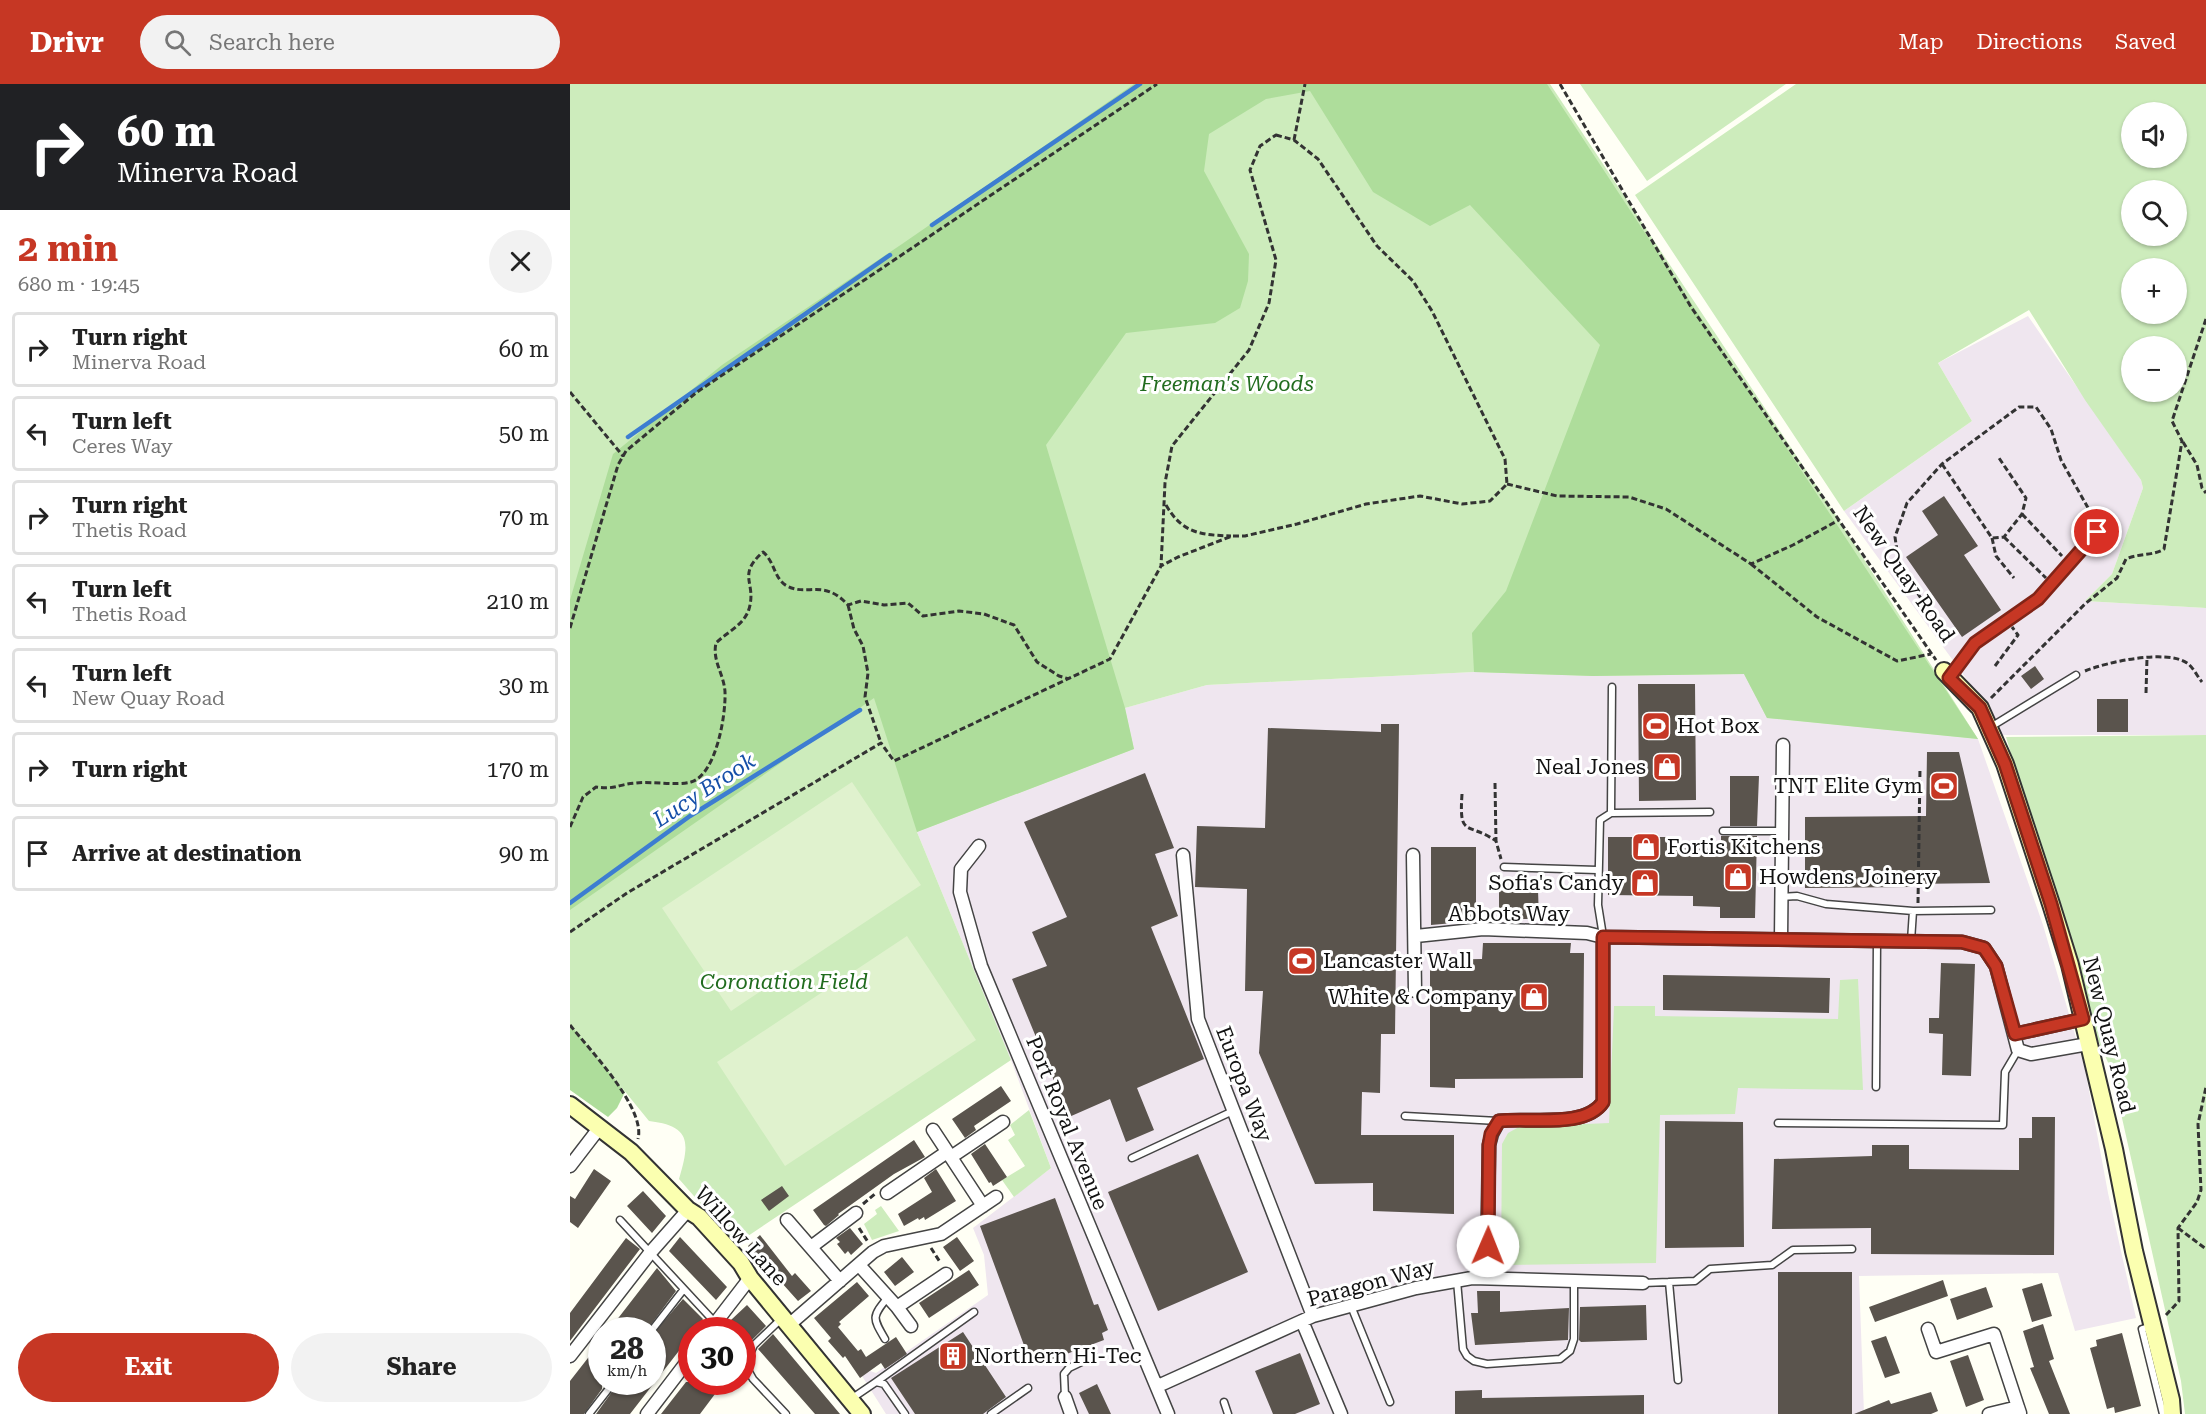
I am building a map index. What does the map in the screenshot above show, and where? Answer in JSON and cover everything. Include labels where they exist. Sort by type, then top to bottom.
[{"type":"street","name":"New Quay Road","points":[[1947,675],[1980,708],[2005,764],[2031,838],[2070,965],[2114,1149],[2134,1251],[2171,1400],[2172,1414]]},
{"type":"street","points":[[1781,939],[1783,745]]},
{"type":"street","name":"Port Royal Avenue","points":[[979,846],[961,869],[960,892],[981,966],[1168,1414]]},
{"type":"street","name":"Europa Way","points":[[1183,855],[1198,1019],[1234,1111],[1341,1414]]},
{"type":"street","points":[[1413,855],[1416,936],[1415,991]]},
{"type":"street","name":"Abbots Way","points":[[1416,936],[1483,929],[1587,933],[1603,937],[1962,942],[1984,948],[1996,966],[2015,1034]]},
{"type":"street","points":[[1472,1278],[1487,1266],[1489,1145],[1491,1134],[1499,1121],[1578,1119],[1597,1111],[1603,1102],[1603,937]]},
{"type":"street","points":[[2083,1019],[2015,1034],[2019,1050],[2031,1054],[2088,1044]]},
{"type":"street","name":"Willow Lane","points":[[570,1105],[631,1152],[688,1210],[699,1217],[741,1263],[750,1278],[862,1414]]},
{"type":"street","points":[[887,1193],[1003,1122]]},
{"type":"street","points":[[570,1166],[600,1127]]},
{"type":"street","points":[[933,1130],[983,1206]]},
{"type":"street","points":[[787,1321],[840,1281],[873,1252],[884,1246],[926,1238],[949,1230],[996,1197]]},
{"type":"street","points":[[570,1356],[650,1253],[688,1210]]},
{"type":"street","points":[[810,1247],[856,1218]]},
{"type":"street","points":[[787,1220],[840,1281]]},
{"type":"street","points":[[859,1265],[911,1326]]},
{"type":"street","points":[[897,1307],[946,1274]]},
{"type":"street","points":[[723,1317],[750,1278]]},
{"type":"street","name":"Paragon Way","points":[[1158,1386],[1308,1318],[1416,1288],[1472,1278],[1643,1283]]},
{"type":"street","points":[[1928,1329],[1936,1352],[1994,1334],[2019,1411],[1989,1414]]},
{"type":"street","points":[[647,1414],[678,1373]]},
{"type":"street","points":[[1065,1397],[1071,1414]]},
{"type":"lane","points":[[1947,675],[1975,643],[2038,599],[2097,532]]},
{"type":"lane","points":[[1989,728],[2076,675]]},
{"type":"lane","points":[[1611,813],[1612,687]]},
{"type":"lane","points":[[1603,937],[1598,905],[1597,870],[1600,820],[1611,813],[1710,812]]},
{"type":"lane","points":[[1723,831],[1782,831]]},
{"type":"lane","points":[[1504,867],[1597,870]]},
{"type":"lane","points":[[1780,897],[1797,896],[1826,904],[1915,911],[1991,910]]},
{"type":"lane","points":[[1911,941],[1915,911]]},
{"type":"lane","points":[[1876,1087],[1877,941]]},
{"type":"lane","points":[[1778,1124],[2003,1125],[2005,1071],[2019,1050]]},
{"type":"lane","points":[[1132,1158],[1234,1111]]},
{"type":"lane","points":[[1406,1116],[1499,1121]]},
{"type":"lane","points":[[620,1220],[707,1317]]},
{"type":"lane","points":[[1643,1283],[1695,1281],[1710,1269],[1772,1264],[1793,1250],[1852,1249]]},
{"type":"lane","points":[[1457,1281],[1463,1349],[1474,1361],[1487,1364],[1560,1359],[1570,1351],[1575,1339],[1574,1281]]},
{"type":"lane","points":[[1669,1282],[1678,1380]]},
{"type":"lane","points":[[662,1317],[684,1289]]},
{"type":"lane","points":[[885,1338],[874,1322],[874,1316],[888,1297]]},
{"type":"lane","points":[[1351,1306],[1390,1402]]},
{"type":"lane","points":[[850,1399],[974,1312]]},
{"type":"lane","points":[[786,1414],[753,1379],[745,1365],[754,1345],[787,1321]]},
{"type":"lane","points":[[2153,1326],[2142,1329],[2163,1414]]},
{"type":"lane","points":[[1065,1397],[1064,1374],[1069,1368],[1094,1356]]},
{"type":"lane","points":[[876,1382],[884,1384],[905,1414]]},
{"type":"lane","points":[[991,1414],[1028,1388]]},
{"type":"lane","points":[[589,1414],[604,1395]]},
{"type":"lane","points":[[1224,1402],[1228,1414]]},
{"type":"path","points":[[570,628],[626,451],[697,392],[1157,84]]},
{"type":"path","points":[[1294,140],[1305,84]]},
{"type":"path","name":"New Quay Road","points":[[1560,84],[1691,307],[1947,675]]},
{"type":"path","points":[[570,826],[583,797],[596,787],[612,789],[634,783],[690,782],[700,778],[711,763],[722,728],[725,691],[716,662],[716,643],[734,630],[748,611],[752,593],[748,576],[750,564],[763,552],[771,559],[780,579],[788,586],[830,591],[848,605],[854,629],[863,646],[868,673],[865,697],[881,743],[894,761],[1110,659],[1161,566],[1165,483],[1172,446],[1249,350],[1269,303],[1276,260],[1250,170],[1260,146],[1276,135],[1294,140],[1318,159],[1377,246],[1413,281],[1431,311],[1506,459],[1507,484],[1490,501],[1462,504],[1420,496],[1366,504],[1245,536],[1191,531],[1178,521],[1165,504]]},
{"type":"path","points":[[2206,319],[2172,421],[2197,465],[2202,488],[2206,494]]},
{"type":"path","points":[[570,392],[623,456]]},
{"type":"path","points":[[1936,621],[1899,565],[1895,537],[1907,503],[1942,464],[2019,407],[2036,407],[2051,429],[2061,460],[2096,518],[2097,532]]},
{"type":"path","points":[[1980,708],[2085,604],[2117,578],[2127,559],[2138,554],[2157,553],[2164,549],[2182,441]]},
{"type":"path","points":[[1992,538],[2004,537],[2022,514],[2025,498],[1999,458]]},
{"type":"path","points":[[1942,464],[1992,538],[1996,556],[2014,578]]},
{"type":"path","points":[[1507,484],[1557,496],[1629,497],[1666,509],[1751,564],[1817,617],[1897,661],[1932,653]]},
{"type":"path","points":[[2022,514],[2069,564]]},
{"type":"path","points":[[1751,564],[1839,520]]},
{"type":"path","points":[[1161,566],[1233,536]]},
{"type":"path","points":[[2004,537],[2052,583]]},
{"type":"path","points":[[848,605],[861,601],[884,605],[908,603],[923,616],[959,611],[984,614],[1014,625],[1037,662],[1050,672],[1069,679]]},
{"type":"path","points":[[1995,666],[2018,635],[2008,620]]},
{"type":"path","points":[[2076,675],[2104,663],[2166,657],[2186,663],[2202,682]]},
{"type":"path","points":[[2146,693],[2147,658]]},
{"type":"path","points":[[570,932],[627,893],[881,743]]},
{"type":"path","points":[[1915,911],[1920,768]]},
{"type":"path","points":[[1496,783],[1496,842],[1504,867]]},
{"type":"path","points":[[1462,794],[1461,818],[1467,828],[1484,833],[1496,842]]},
{"type":"path","points":[[570,1025],[618,1086],[636,1115],[640,1127],[639,1137],[631,1152]]},
{"type":"path","points":[[2153,1326],[2162,1320],[2179,1301],[2178,1228],[2197,1202],[2201,1190],[2198,1124],[2206,1087]]},
{"type":"path","points":[[871,1246],[856,1218],[866,1200],[878,1191],[887,1193]]},
{"type":"path","points":[[2178,1228],[2206,1249]]},
{"type":"path","points":[[926,1238],[946,1274]]},
{"type":"shaded area","points":[[2028,316],[2141,480],[2143,488],[2112,574],[2085,601],[2206,608],[2206,735],[2001,735],[1990,705],[1976,692],[1844,511],[1972,421],[1938,363]]},
{"type":"shaded area","points":[[1474,672],[1593,676],[1745,674],[1768,718],[1978,739],[2043,925],[2085,1069],[2108,1193],[2136,1318],[2075,1331],[2058,1273],[1859,1276],[1864,1414],[886,1414],[862,1376],[870,1371],[876,1373],[988,1295],[984,1255],[973,1228],[1051,1168],[1011,1060],[917,832],[1134,749],[1125,708],[1207,685]]},
{"type":"green space","name":"Freeman's Woods","points":[[570,84],[1550,84],[1839,520],[1978,739],[1767,718],[1744,674],[1593,676],[1474,672],[1207,685],[1125,708],[1134,749],[917,832],[1011,1060],[736,1244],[679,1179],[685,1155],[684,1138],[680,1132],[663,1123],[649,1121],[570,1024]]},
{"type":"green space","name":"Freeman's Woods","points":[[1134,84],[1547,84],[1978,739],[1767,718],[1744,674],[1593,676],[1474,672],[1472,633],[1506,591],[1600,345],[1470,205],[1430,226],[1373,192],[1310,91],[1266,99],[1209,134],[1204,171],[1249,254],[1248,281],[1240,308],[1215,323],[1126,333],[1046,445],[1125,708],[1134,749],[917,832],[874,698],[570,910],[570,600],[613,454],[722,365]]},
{"type":"green space","points":[[1580,84],[1786,84],[1647,181]]},
{"type":"green space","points":[[1796,84],[2206,84],[2206,608],[2085,601],[2112,574],[2143,488],[2141,480],[2085,400],[2029,310],[1938,363],[1972,421],[1844,511],[1635,195]]},
{"type":"green space","points":[[2206,735],[2206,1414],[2185,1414],[2181,1381],[2111,1069],[2092,1027],[2006,737]]},
{"type":"green space","points":[[852,782],[921,885],[731,1011],[662,908]]},
{"type":"green space","points":[[907,936],[976,1040],[785,1166],[717,1062]]},
{"type":"green space","points":[[1858,979],[1863,1090],[1738,1088],[1735,1114],[1660,1115],[1656,1263],[1501,1265],[1502,1144],[1508,1133],[1519,1127],[1609,1123],[1614,1006],[1655,1006],[1655,1016],[1838,1019],[1840,980]]},
{"type":"green space","points":[[570,1024],[625,1092],[617,1108],[608,1117],[570,1090]]},
{"type":"green space","points":[[1029,1110],[1051,1168],[1014,1197],[1002,1180],[1025,1166],[1008,1140],[1015,1135],[1010,1125]]},
{"type":"green space","points":[[881,1206],[899,1231],[872,1240],[864,1224],[877,1214],[875,1210]]},
{"type":"building","points":[[1944,496],[1978,546],[1964,555],[2001,610],[1962,637],[1906,557],[1938,535],[1922,511]]},
{"type":"building","points":[[2035,666],[2044,679],[2031,689],[2021,676]]},
{"type":"building","points":[[1638,684],[1695,684],[1696,800],[1639,801]]},
{"type":"building","points":[[2097,699],[2128,699],[2128,732],[2097,732]]},
{"type":"building","points":[[1381,724],[1399,724],[1395,1034],[1381,1034],[1380,1093],[1362,1092],[1361,1135],[1454,1135],[1454,1214],[1373,1211],[1373,1183],[1315,1184],[1259,1053],[1263,991],[1245,991],[1247,889],[1195,887],[1197,826],[1265,828],[1268,728],[1381,732]]},
{"type":"building","points":[[1927,752],[1959,752],[1990,883],[1910,884],[1910,887],[1805,888],[1805,817],[1926,816]]},
{"type":"building","points":[[1145,773],[1174,848],[1155,854],[1178,916],[1151,927],[1204,1059],[1137,1088],[1154,1130],[1126,1142],[1110,1099],[1069,1117],[1012,979],[1047,966],[1032,932],[1067,917],[1024,822]]},
{"type":"building","points":[[1730,776],[1759,776],[1757,826],[1730,826]]},
{"type":"building","points":[[1721,836],[1757,836],[1755,918],[1720,918],[1720,907],[1693,906],[1693,896],[1608,895],[1608,837],[1678,837],[1677,848],[1721,849]]},
{"type":"building","points":[[1431,847],[1476,847],[1476,921],[1431,925]]},
{"type":"building","points":[[1499,890],[1538,890],[1539,919],[1510,919],[1510,910],[1499,910]]},
{"type":"building","points":[[1483,943],[1571,943],[1570,953],[1584,953],[1583,1078],[1455,1079],[1455,1088],[1430,1087],[1430,960],[1482,959]]},
{"type":"building","points":[[1941,963],[1975,964],[1971,1076],[1942,1075],[1943,1034],[1929,1033],[1929,1018],[1939,1018]]},
{"type":"building","points":[[1663,975],[1830,978],[1829,1013],[1663,1010]]},
{"type":"building","points":[[1001,1086],[1011,1101],[974,1126],[976,1130],[965,1138],[952,1119]]},
{"type":"building","points":[[2032,1117],[2055,1117],[2054,1255],[1871,1254],[1871,1228],[1772,1229],[1774,1159],[1872,1156],[1872,1145],[1909,1145],[1909,1169],[2019,1170],[2019,1138],[2032,1138]]},
{"type":"building","points":[[1665,1121],[1743,1122],[1744,1247],[1665,1248]]},
{"type":"building","points":[[914,1140],[925,1157],[894,1174],[838,1214],[826,1226],[824,1225],[813,1210]]},
{"type":"building","points":[[985,1144],[1007,1177],[993,1186],[971,1154]]},
{"type":"building","points":[[1198,1154],[1248,1272],[1158,1311],[1108,1192]]},
{"type":"building","points":[[594,1169],[611,1181],[578,1228],[570,1222],[570,1196],[575,1199]]},
{"type":"building","points":[[936,1169],[956,1201],[925,1220],[924,1217],[919,1220],[918,1218],[904,1226],[898,1214],[932,1192],[924,1178]]},
{"type":"building","points":[[782,1186],[789,1196],[769,1211],[761,1200]]},
{"type":"building","points":[[643,1191],[666,1216],[652,1233],[627,1206]]},
{"type":"building","points":[[1055,1198],[1094,1305],[1098,1304],[1108,1330],[1102,1333],[1104,1340],[1037,1365],[1025,1348],[980,1226]]},
{"type":"building","points":[[850,1228],[863,1244],[851,1255],[848,1251],[845,1254],[837,1244],[840,1242],[836,1238]]},
{"type":"building","points":[[760,1235],[792,1276],[795,1273],[811,1291],[798,1301],[781,1282],[778,1285],[748,1246]]},
{"type":"building","points":[[680,1237],[727,1287],[716,1300],[669,1251]]},
{"type":"building","points":[[957,1237],[974,1261],[960,1271],[943,1247]]},
{"type":"building","points":[[626,1238],[640,1249],[570,1341],[570,1313]]},
{"type":"building","points":[[902,1257],[914,1272],[895,1286],[884,1272]]},
{"type":"building","points":[[657,1268],[676,1291],[657,1317],[619,1317]]},
{"type":"building","points":[[969,1270],[979,1285],[929,1318],[919,1303]]},
{"type":"building","points":[[1778,1272],[1852,1272],[1852,1414],[1778,1414]]},
{"type":"building","points":[[1943,1280],[1948,1296],[1875,1322],[1869,1307]]},
{"type":"building","points":[[857,1282],[869,1296],[839,1322],[841,1324],[838,1327],[858,1351],[861,1349],[866,1357],[896,1337],[907,1354],[885,1369],[881,1363],[860,1378],[845,1356],[843,1358],[828,1341],[831,1338],[814,1318]]},
{"type":"building","points":[[2042,1283],[2052,1316],[2032,1322],[2022,1289]]},
{"type":"building","points":[[1986,1287],[1993,1307],[1957,1320],[1950,1299]]},
{"type":"building","points":[[1477,1291],[1500,1291],[1500,1312],[1569,1308],[1568,1340],[1475,1345],[1471,1313],[1478,1313]]},
{"type":"building","points":[[683,1299],[701,1317],[678,1317],[678,1352],[666,1368],[666,1319]]},
{"type":"building","points":[[747,1305],[766,1326],[756,1336],[756,1317],[734,1317]]},
{"type":"building","points":[[1646,1305],[1647,1340],[1581,1342],[1579,1340],[1580,1307]]},
{"type":"building","points":[[2043,1324],[2054,1359],[2049,1361],[2070,1414],[2049,1414],[2030,1368],[2034,1367],[2023,1331]]},
{"type":"building","name":"Northern Hi-Tec","points":[[963,1332],[1006,1397],[983,1414],[915,1414],[891,1378]]},
{"type":"building","points":[[2122,1333],[2141,1406],[2115,1413],[2114,1407],[2107,1409],[2090,1348],[2097,1346],[2096,1340]]},
{"type":"building","points":[[773,1334],[840,1414],[815,1414],[758,1349]]},
{"type":"building","points":[[1886,1336],[1900,1373],[1885,1378],[1871,1341]]},
{"type":"building","points":[[1300,1353],[1320,1404],[1295,1414],[1273,1414],[1255,1371]]},
{"type":"building","points":[[1968,1355],[1984,1400],[1966,1407],[1950,1361]]},
{"type":"building","points":[[588,1358],[588,1395],[598,1395],[584,1414],[570,1414],[570,1381]]},
{"type":"building","points":[[1097,1384],[1111,1414],[1089,1414],[1079,1393]]},
{"type":"building","points":[[1482,1390],[1482,1398],[1644,1395],[1644,1414],[1455,1414],[1455,1391]]},
{"type":"building","points":[[678,1392],[678,1395],[714,1395],[700,1414],[661,1414]]},
{"type":"building","points":[[1931,1392],[1938,1411],[1931,1414],[1854,1414],[1889,1400],[1891,1404]]},
{"type":"building","points":[[610,1395],[645,1395],[630,1414],[596,1414]]},
{"type":"waterway","points":[[932,225],[1140,84]]},
{"type":"waterway","points":[[628,437],[890,255]]},
{"type":"waterway","name":"Lucy Brook","points":[[570,903],[690,816],[860,710]]},
{"type":"place","name":"Hot Box","points":[[1656,726]]},
{"type":"place","name":"Neal Jones","points":[[1667,767]]},
{"type":"place","name":"TNT Elite Gym","points":[[1944,786]]},
{"type":"place","name":"Fortis Kitchens","points":[[1646,847]]},
{"type":"place","name":"Howdens Joinery","points":[[1738,877]]},
{"type":"place","name":"Sofia's Candy","points":[[1645,883]]},
{"type":"place","name":"Lancaster Wall","points":[[1302,961]]},
{"type":"place","name":"White & Company","points":[[1534,997]]},
{"type":"place","name":"Northern Hi-Tec","points":[[953,1356]]},
{"type":"route","points":[[1488,1246],[1489,1145],[1491,1134],[1499,1121],[1578,1119],[1597,1111],[1603,1102],[1603,937],[1962,942],[1984,948],[1996,966],[2015,1034],[2083,1019],[2070,965],[2031,838],[2005,764],[1980,708],[1949,678],[1975,643],[2038,599],[2097,532]]},
{"type":"park label","name":"Coronation Field","points":[[784,982]]}]
